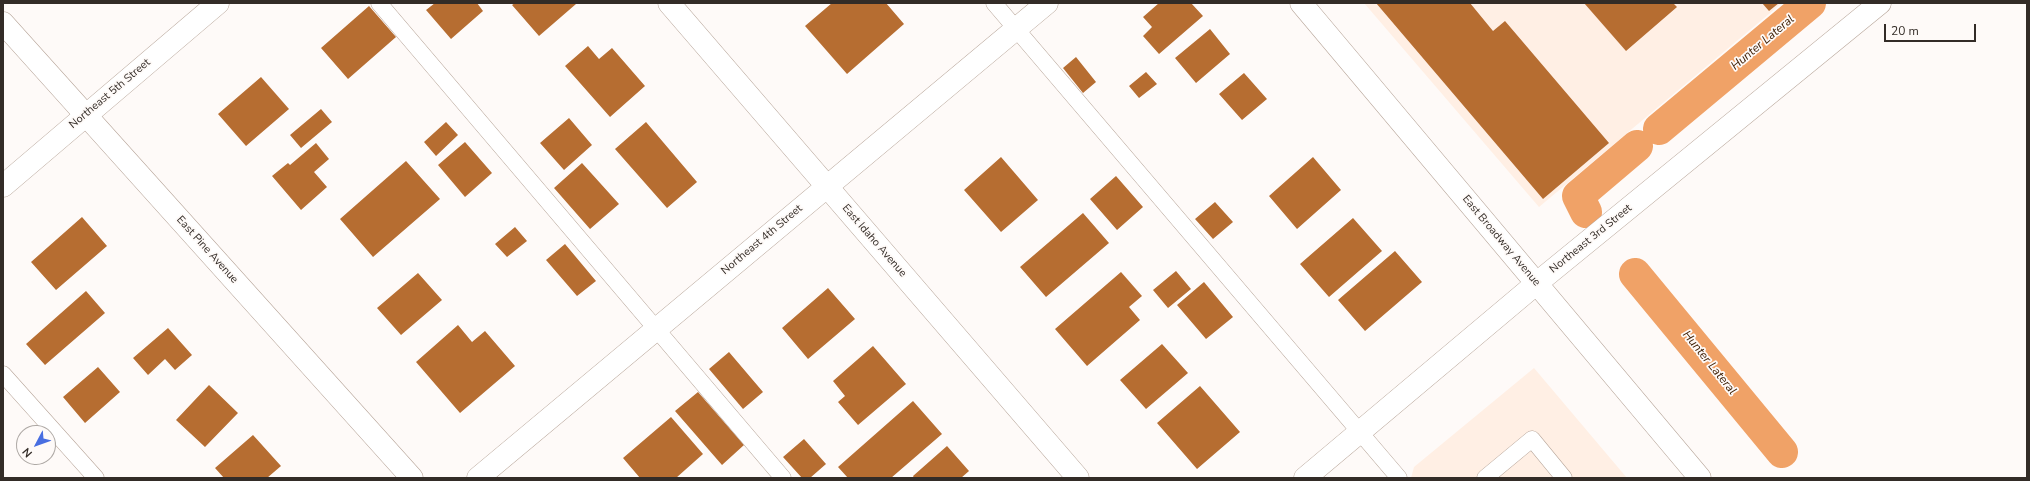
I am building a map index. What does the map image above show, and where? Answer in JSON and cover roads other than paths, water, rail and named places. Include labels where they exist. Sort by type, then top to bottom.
[{"type":"street","name":"Northeast 5th Street","points":[[3,186],[218,3]]},
{"type":"street","name":"East Idaho Avenue","points":[[669,3],[1078,478]]},
{"type":"street","name":"Northeast 4th Street","points":[[478,478],[1047,3]]},
{"type":"street","name":"East Broadway Avenue","points":[[1301,3],[1700,478]]},
{"type":"street","name":"Northeast 3rd Street","points":[[1305,478],[1536,283],[1880,3]]},
{"type":"street","name":"East Pine Avenue","points":[[3,23],[412,478]]},
{"type":"lane","points":[[379,3],[783,478]]},
{"type":"lane","points":[[994,3],[1399,478]]},
{"type":"lane","points":[[3,374],[96,478]]},
{"type":"lane","points":[[1485,478],[1532,439],[1564,478]]},
{"type":"waterway","name":"Hunter Lateral","points":[[1659,129],[1810,3]]},
{"type":"waterway","name":"Hunter Lateral","points":[[1586,212],[1578,196],[1637,146]]},
{"type":"waterway","name":"Hunter Lateral","points":[[1635,274],[1782,452]]}]
